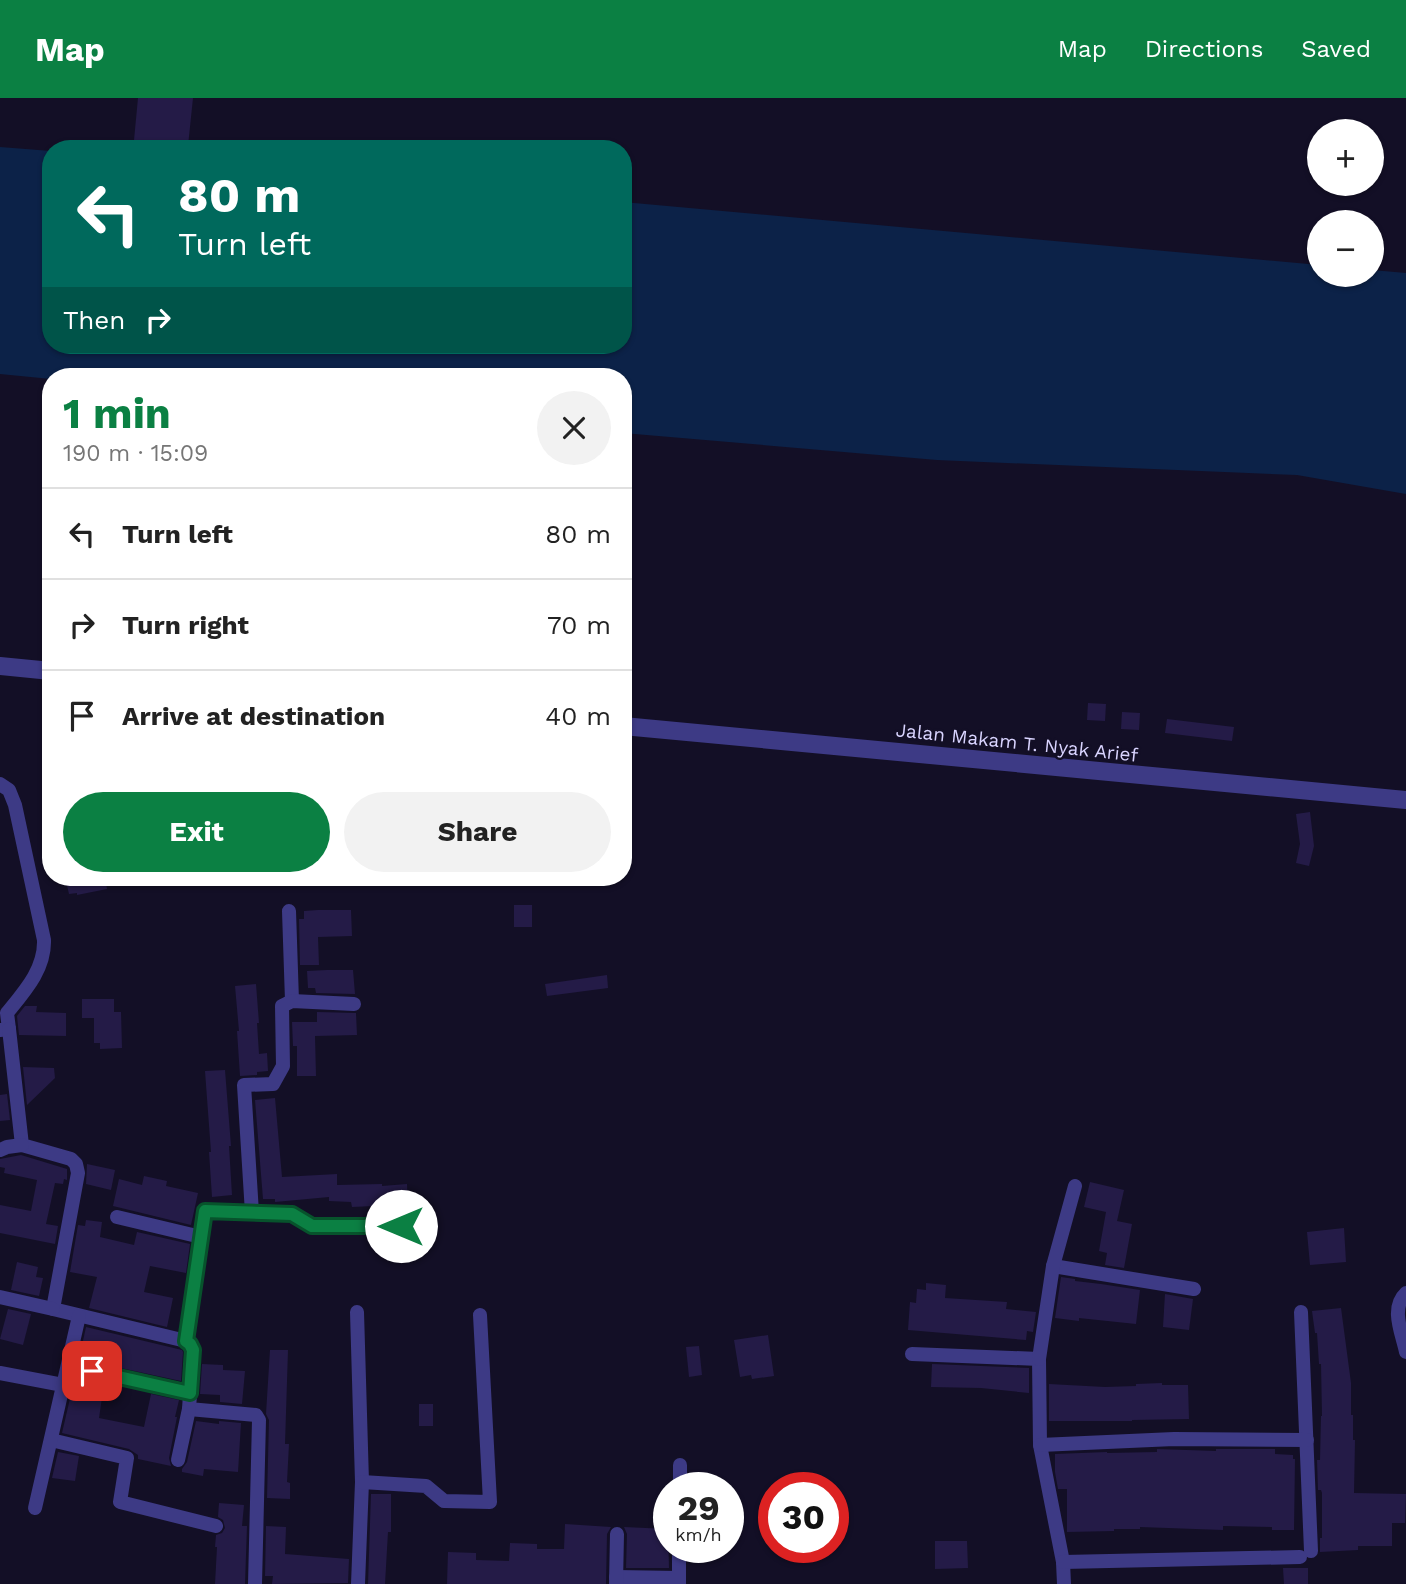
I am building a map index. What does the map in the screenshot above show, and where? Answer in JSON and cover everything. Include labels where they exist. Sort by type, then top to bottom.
[{"type":"street","points":[[0,666],[42,670]]},
{"type":"street","name":"Jalan Makam T. Nyak Arief","points":[[632,727],[1406,800]]},
{"type":"street","points":[[0,784],[9,790],[15,805],[44,940],[38,970],[7,1013],[5,1029],[22,1145]]},
{"type":"street","points":[[289,911],[292,1001]]},
{"type":"street","points":[[252,1213],[244,1085],[274,1084],[283,1066],[282,1006],[292,1001],[354,1004]]},
{"type":"street","points":[[0,1150],[7,1146],[22,1145],[71,1159],[76,1164],[78,1173],[53,1309]]},
{"type":"street","points":[[1064,1584],[1063,1562],[1040,1445],[1039,1359],[1053,1266],[1075,1186]]},
{"type":"street","points":[[186,1341],[205,1211],[292,1214],[312,1226],[401,1226]]},
{"type":"street","points":[[117,1217],[201,1237]]},
{"type":"street","points":[[1053,1266],[1194,1289]]},
{"type":"street","points":[[1406,1293],[1398,1305],[1397,1315],[1406,1352]]},
{"type":"street","points":[[0,1297],[190,1344],[193,1350],[190,1393],[178,1460]]},
{"type":"street","points":[[357,1312],[362,1482],[358,1584]]},
{"type":"street","points":[[1063,1562],[1305,1554],[1307,1440],[1301,1312]]},
{"type":"street","points":[[362,1482],[426,1486],[444,1501],[490,1502],[480,1315]]},
{"type":"street","points":[[35,1508],[79,1316]]},
{"type":"street","points":[[912,1354],[1039,1359]]},
{"type":"street","points":[[68,1366],[190,1393]]},
{"type":"street","points":[[0,1373],[63,1385]]},
{"type":"street","points":[[188,1409],[253,1413],[259,1420],[255,1584]]},
{"type":"street","points":[[1040,1445],[1174,1439],[1307,1440]]},
{"type":"street","points":[[51,1440],[127,1458],[120,1502],[216,1525]]},
{"type":"street","points":[[680,1465],[680,1472]]},
{"type":"street","points":[[617,1534],[616,1580],[679,1581],[679,1563]]},
{"type":"water","points":[[0,147],[42,150],[42,354],[632,354],[632,203],[1307,264],[1307,287],[1384,287],[1384,271],[1406,273],[1406,494],[1297,475],[937,460],[632,434],[632,368],[42,368],[42,378],[0,374]]},
{"type":"building","points":[[138,98],[193,98],[189,140],[134,140]]},
{"type":"building","points":[[1088,703],[1106,704],[1105,721],[1087,720]]},
{"type":"building","points":[[1122,712],[1140,713],[1139,730],[1121,729]]},
{"type":"building","points":[[1167,719],[1234,727],[1232,741],[1165,733]]},
{"type":"building","points":[[1310,812],[1314,846],[1309,866],[1296,863],[1300,844],[1296,814]]},
{"type":"building","points":[[67,886],[106,886],[107,889],[69,894]]},
{"type":"building","points":[[514,905],[532,905],[532,927],[514,927]]},
{"type":"building","points":[[351,910],[352,936],[318,937],[319,965],[300,965],[299,919],[304,919],[304,911]]},
{"type":"building","points":[[353,970],[355,994],[316,993],[315,988],[308,988],[307,971]]},
{"type":"building","points":[[607,975],[608,988],[547,996],[545,984]]},
{"type":"building","points":[[256,984],[259,1054],[267,1053],[268,1071],[240,1076],[235,986]]},
{"type":"building","points":[[82,999],[114,999],[114,1012],[121,1012],[122,1048],[100,1049],[100,1043],[94,1043],[94,1018],[82,1018]]},
{"type":"building","points":[[25,1006],[37,1006],[36,1012],[66,1013],[66,1036],[19,1035],[17,1016]]},
{"type":"building","points":[[317,1012],[356,1013],[357,1035],[315,1036],[316,1076],[297,1076],[297,1046],[293,1046],[292,1022],[317,1022]]},
{"type":"building","points":[[23,1067],[54,1068],[55,1078],[27,1105]]},
{"type":"building","points":[[225,1070],[232,1195],[212,1197],[205,1071]]},
{"type":"building","points":[[7,1094],[10,1120],[0,1121],[0,1095]]},
{"type":"building","points":[[275,1098],[282,1177],[337,1174],[337,1185],[407,1184],[408,1205],[352,1207],[351,1202],[329,1201],[329,1197],[275,1202],[275,1199],[263,1199],[255,1100]]},
{"type":"building","points":[[21,1155],[67,1169],[67,1180],[64,1179],[63,1184],[55,1183],[46,1224],[58,1226],[55,1244],[0,1233],[0,1205],[31,1211],[37,1180],[4,1173],[5,1168],[0,1167],[0,1159]]},
{"type":"building","points":[[87,1164],[115,1170],[111,1190],[86,1184]]},
{"type":"building","points":[[144,1176],[167,1181],[166,1186],[198,1193],[191,1225],[113,1206],[119,1179],[142,1185]]},
{"type":"building","points":[[1090,1182],[1124,1190],[1117,1221],[1132,1224],[1124,1268],[1105,1265],[1107,1253],[1099,1251],[1106,1212],[1084,1207]]},
{"type":"building","points":[[86,1220],[102,1222],[100,1237],[134,1245],[137,1232],[190,1244],[186,1273],[150,1266],[144,1292],[173,1298],[167,1327],[89,1308],[97,1277],[70,1272],[78,1225],[85,1226]]},
{"type":"building","points":[[1344,1228],[1346,1262],[1310,1265],[1307,1232]]},
{"type":"building","points":[[17,1262],[38,1267],[36,1277],[43,1278],[39,1296],[11,1290]]},
{"type":"building","points":[[1061,1277],[1140,1290],[1136,1324],[1055,1318]]},
{"type":"building","points":[[926,1283],[946,1285],[945,1298],[1007,1302],[1006,1309],[1036,1312],[1033,1332],[1027,1331],[1026,1340],[908,1330],[910,1302],[916,1303],[917,1289],[926,1290]]},
{"type":"building","points":[[1165,1294],[1193,1299],[1189,1330],[1163,1327]]},
{"type":"building","points":[[1341,1308],[1351,1383],[1351,1415],[1355,1440],[1354,1493],[1406,1494],[1405,1523],[1392,1523],[1392,1546],[1358,1546],[1358,1550],[1320,1552],[1322,1493],[1318,1490],[1317,1460],[1320,1460],[1322,1416],[1321,1364],[1312,1311]]},
{"type":"building","points":[[8,1309],[31,1314],[23,1345],[0,1339]]},
{"type":"building","points":[[86,1327],[182,1350],[181,1381],[79,1359]]},
{"type":"building","points":[[768,1335],[774,1376],[752,1379],[751,1375],[740,1377],[734,1340]]},
{"type":"building","points":[[699,1346],[702,1375],[689,1377],[686,1347]]},
{"type":"building","points":[[270,1350],[288,1350],[285,1444],[289,1444],[287,1482],[290,1483],[290,1499],[267,1498],[269,1420],[266,1414]]},
{"type":"building","points":[[202,1364],[223,1365],[223,1370],[245,1371],[242,1404],[220,1402],[220,1395],[200,1394]]},
{"type":"building","points":[[932,1364],[1029,1368],[1029,1393],[931,1387]]},
{"type":"building","points":[[75,1377],[104,1384],[99,1418],[144,1427],[151,1394],[179,1400],[169,1458],[171,1466],[138,1459],[138,1455],[129,1449],[62,1433]]},
{"type":"building","points":[[1162,1383],[1188,1385],[1189,1419],[1049,1421],[1049,1384],[1105,1387]]},
{"type":"building","points":[[419,1404],[433,1404],[433,1426],[419,1426]]},
{"type":"building","points":[[196,1421],[241,1423],[238,1472],[204,1469],[203,1476],[182,1472],[187,1462]]},
{"type":"building","points":[[1157,1449],[1275,1449],[1275,1454],[1293,1455],[1294,1530],[1223,1526],[1223,1530],[1140,1527],[1114,1531],[1067,1532],[1067,1489],[1058,1489],[1055,1454],[1157,1452]]},
{"type":"building","points":[[58,1452],[79,1456],[75,1481],[52,1478]]},
{"type":"building","points":[[371,1494],[391,1494],[391,1532],[388,1532],[385,1584],[368,1584]]},
{"type":"building","points":[[219,1503],[244,1505],[242,1526],[247,1526],[245,1584],[215,1584],[216,1535],[222,1533],[225,1528],[223,1520],[218,1517]]},
{"type":"building","points":[[565,1524],[611,1527],[607,1534],[606,1584],[447,1584],[448,1552],[476,1553],[476,1560],[509,1561],[510,1543],[537,1544],[537,1549],[564,1549]]},
{"type":"building","points":[[266,1526],[286,1527],[285,1554],[349,1559],[348,1583],[272,1584],[273,1576],[265,1576]]},
{"type":"building","points":[[624,1527],[653,1528],[653,1563],[669,1563],[669,1568],[626,1568],[627,1534]]},
{"type":"building","points":[[935,1541],[967,1541],[968,1568],[935,1569]]},
{"type":"building","points":[[1283,1568],[1308,1568],[1308,1584],[1284,1584]]},
{"type":"route","points":[[92,1371],[190,1393],[193,1350],[186,1341],[205,1211],[292,1214],[312,1226],[401,1226]]}]
